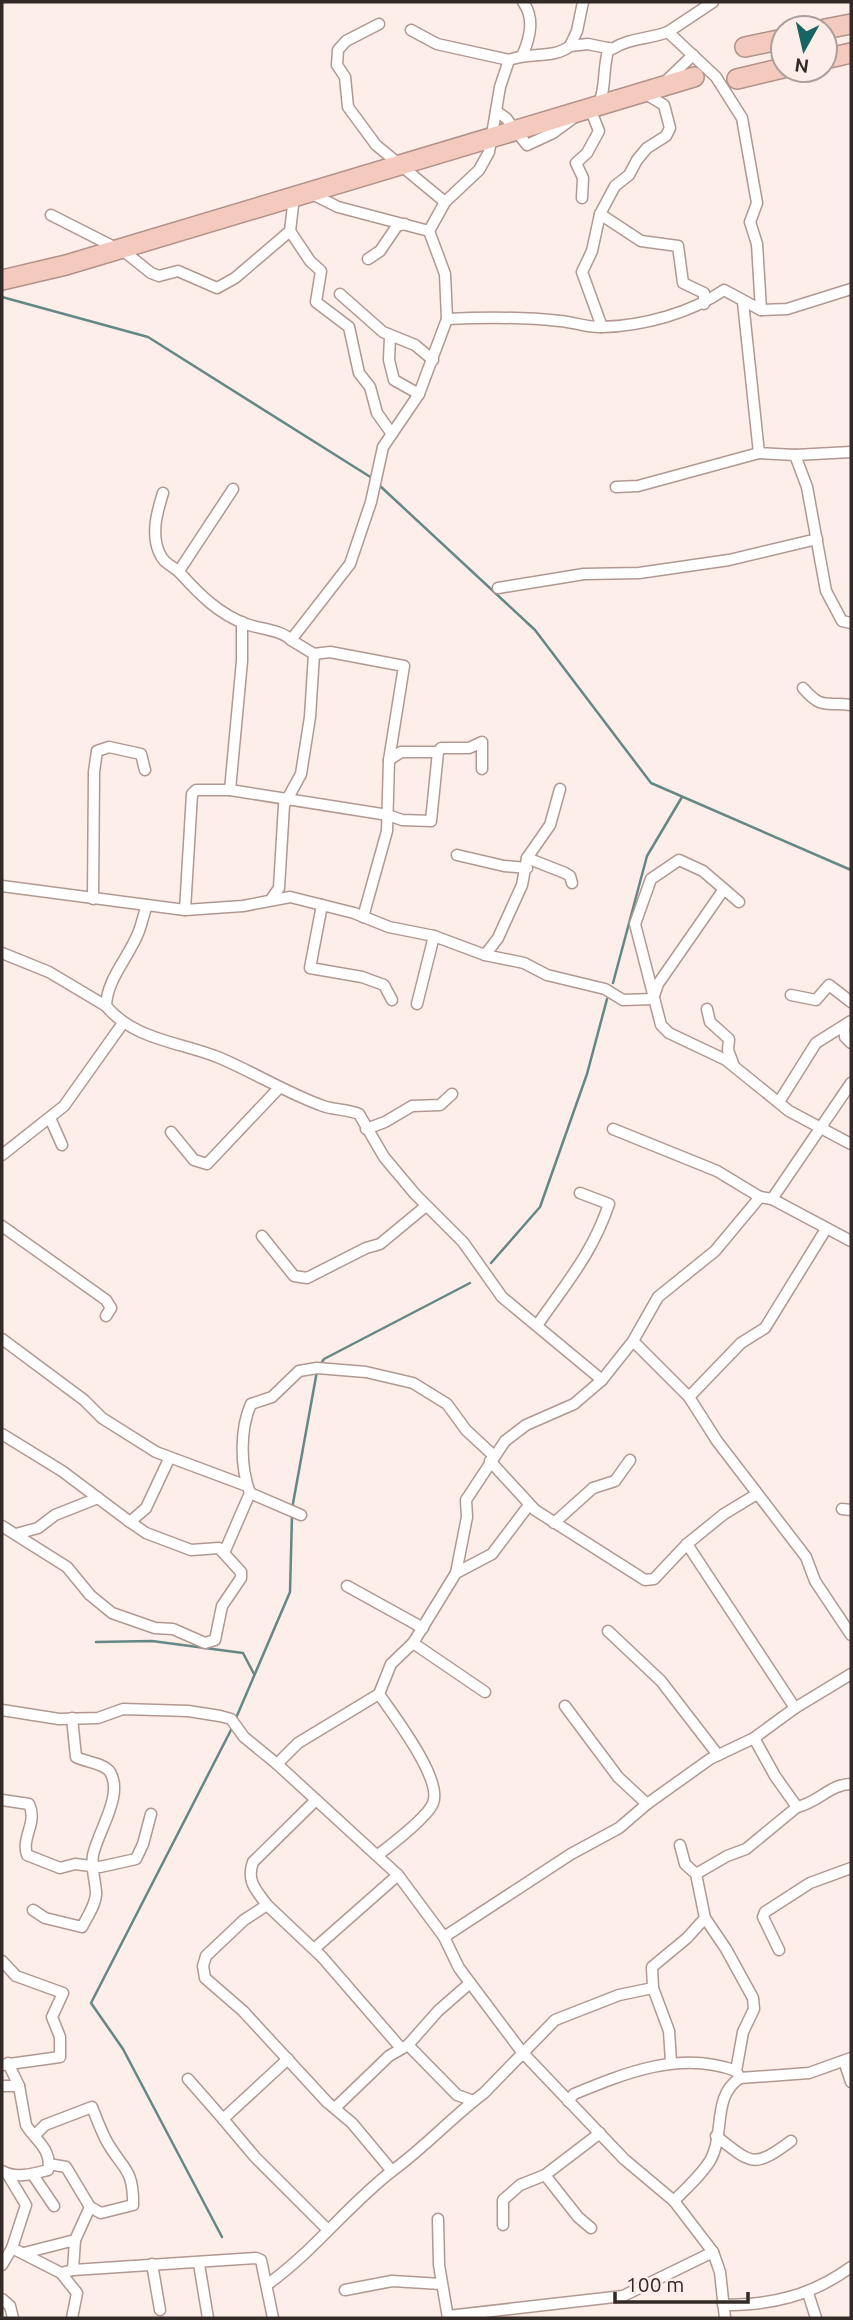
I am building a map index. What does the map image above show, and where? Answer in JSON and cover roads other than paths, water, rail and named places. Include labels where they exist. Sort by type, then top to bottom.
[{"type":"highway","points":[[745,47],[769,41]]},
{"type":"highway","points":[[737,79],[769,71]]},
{"type":"highway","points":[[2,280],[66,265],[694,77]]},
{"type":"street","points":[[523,2],[528,9],[531,35],[523,54]]},
{"type":"street","points":[[411,30],[437,44],[509,60],[523,54],[562,52],[570,46],[577,31],[583,2]]},
{"type":"street","points":[[570,46],[588,44],[609,48],[624,41],[647,40],[668,32],[713,2]]},
{"type":"street","points":[[379,24],[346,41],[338,50],[337,65],[345,77],[348,107],[376,145],[445,202]]},
{"type":"street","points":[[668,32],[716,77],[742,118],[757,203],[750,222],[757,244],[761,310]]},
{"type":"street","points":[[496,111],[506,118],[527,145],[591,111],[599,105],[602,97],[606,75],[604,62],[609,48]]},
{"type":"street","points":[[602,327],[582,272],[592,251],[600,214],[615,186],[629,175],[647,148],[666,136],[670,128],[664,105],[642,92],[642,87],[674,76],[693,55]]},
{"type":"street","points":[[291,640],[350,564],[371,502],[383,447],[419,394],[433,360],[447,319],[445,274],[429,231],[445,202],[479,170],[489,152],[509,60]]},
{"type":"street","points":[[582,198],[583,178],[576,163],[587,153],[599,131],[591,111]]},
{"type":"street","points":[[392,434],[377,413],[370,387],[359,373],[349,327],[316,302],[322,280],[321,271],[310,261],[290,230],[291,202],[297,194],[309,192],[338,207],[429,231]]},
{"type":"street","points":[[600,214],[641,241],[678,246],[683,283],[704,293],[704,304]]},
{"type":"street","points":[[51,215],[126,253],[150,274],[159,276],[178,271],[217,288],[249,267],[290,230]]},
{"type":"street","points":[[368,259],[380,251],[397,226],[405,224]]},
{"type":"street","points":[[447,319],[488,317],[561,321],[602,327],[658,318],[704,304],[724,290],[761,310],[787,309],[851,289]]},
{"type":"street","points":[[340,294],[359,310],[363,317],[390,336],[415,345],[433,360]]},
{"type":"street","points":[[743,302],[760,453]]},
{"type":"street","points":[[390,336],[389,359],[394,380],[419,394]]},
{"type":"street","points":[[616,487],[638,486],[760,453],[795,455],[851,452]]},
{"type":"street","points":[[795,455],[807,487],[826,591],[842,621],[851,623]]},
{"type":"street","points":[[179,572],[233,489]]},
{"type":"street","points":[[163,493],[156,518],[158,551],[166,566],[179,572],[214,606],[242,622],[287,635],[314,654],[330,652],[404,666],[389,760],[388,815],[383,855],[363,917]]},
{"type":"street","points":[[498,588],[584,574],[639,573],[729,560],[817,539]]},
{"type":"street","points":[[230,790],[242,661],[242,622]]},
{"type":"street","points":[[272,898],[279,888],[284,805],[301,774],[310,717],[314,654]]},
{"type":"street","points":[[803,688],[816,702],[831,706],[851,705]]},
{"type":"street","points":[[185,910],[192,794],[196,790],[230,790],[388,815],[402,820],[431,821],[438,752],[441,748],[469,748],[482,742],[482,769]]},
{"type":"street","points":[[93,899],[94,772],[97,751],[109,747],[141,754],[145,770]]},
{"type":"street","points":[[389,760],[401,752],[438,752]]},
{"type":"street","points":[[485,955],[498,938],[527,863],[550,825],[560,789]]},
{"type":"street","points":[[457,855],[504,866],[527,863],[565,873],[570,876],[572,883]]},
{"type":"street","points":[[739,902],[703,871],[679,860],[651,879],[635,924],[661,1024],[669,1033],[700,1046],[734,1066],[779,1102],[851,1144]]},
{"type":"street","points":[[2,886],[185,910],[243,906],[272,898],[290,897],[363,917],[390,928],[434,936],[485,955],[524,963],[547,975],[605,989],[622,1000],[653,999]]},
{"type":"street","points":[[653,999],[658,984],[724,889]]},
{"type":"street","points":[[106,1006],[115,975],[139,932],[147,905]]},
{"type":"street","points":[[322,905],[310,968],[384,985],[392,1000]]},
{"type":"street","points":[[417,1004],[434,936]]},
{"type":"street","points":[[2,953],[48,972],[106,1006],[123,1023],[176,1047],[220,1058],[279,1088],[325,1107],[359,1114],[384,1157],[426,1206],[463,1242],[502,1297],[538,1324],[602,1380]]},
{"type":"street","points":[[791,995],[816,1000],[829,985],[851,1002]]},
{"type":"street","points":[[707,1009],[710,1022],[729,1039],[728,1051],[734,1066]]},
{"type":"street","points":[[2,1155],[64,1107],[123,1023]]},
{"type":"street","points":[[779,1102],[816,1043],[848,1023]]},
{"type":"street","points":[[848,1023],[845,1037],[851,1043]]},
{"type":"street","points":[[456,1573],[467,1517],[467,1500],[505,1441],[526,1425],[574,1404],[602,1380],[633,1340],[658,1297],[715,1251],[766,1198],[847,1097],[851,1083]]},
{"type":"street","points":[[171,1132],[194,1160],[206,1164],[279,1088]]},
{"type":"street","points":[[366,1129],[385,1122],[412,1106],[439,1105],[452,1094]]},
{"type":"street","points":[[50,1118],[62,1145]]},
{"type":"street","points":[[613,1129],[717,1171],[851,1241]]},
{"type":"street","points":[[538,1324],[576,1274],[603,1224],[609,1204],[580,1193]]},
{"type":"street","points":[[262,1236],[294,1276],[307,1278],[380,1244],[426,1206]]},
{"type":"street","points":[[2,1226],[106,1300],[111,1308],[106,1316]]},
{"type":"street","points":[[688,1396],[741,1343],[765,1328],[789,1294],[800,1266],[825,1229]]},
{"type":"street","points":[[2,1339],[84,1401],[102,1418],[169,1459],[248,1490],[301,1515]]},
{"type":"street","points":[[633,1340],[688,1396],[757,1494],[806,1557],[815,1581],[851,1634]]},
{"type":"street","points":[[224,1553],[248,1490],[243,1420],[251,1404],[272,1397],[299,1371],[308,1369],[366,1373],[413,1383],[447,1404],[529,1505],[645,1580],[654,1579],[687,1544],[724,1514],[757,1494]]},
{"type":"street","points":[[2,1434],[146,1533],[191,1550],[219,1548],[241,1572],[241,1578],[222,1606],[218,1635],[205,1643],[173,1629],[155,1628],[111,1613],[90,1595],[68,1567],[2,1526]]},
{"type":"street","points":[[130,1522],[146,1508],[169,1459]]},
{"type":"street","points":[[554,1522],[593,1488],[615,1482],[630,1460]]},
{"type":"street","points":[[16,1534],[38,1528],[55,1515],[98,1498]]},
{"type":"street","points":[[277,1764],[298,1742],[379,1694],[391,1664],[413,1643],[445,1586],[456,1573],[492,1554],[529,1505]]},
{"type":"street","points":[[687,1544],[795,1708]]},
{"type":"street","points":[[347,1586],[423,1628]]},
{"type":"street","points":[[608,1631],[661,1681],[718,1755]]},
{"type":"street","points":[[413,1643],[485,1692]]},
{"type":"street","points":[[444,1937],[571,1854],[619,1828],[647,1804],[718,1755],[754,1738],[795,1708],[851,1674]]},
{"type":"street","points":[[378,1854],[433,1804],[436,1789],[420,1757],[379,1694]]},
{"type":"street","points":[[565,1706],[618,1777],[647,1804]]},
{"type":"street","points":[[2,1710],[72,1718],[98,1718],[123,1709],[188,1710],[231,1719],[244,1737],[378,1854],[398,1875],[444,1937],[470,1983],[522,2052],[624,2159],[674,2201],[713,2252],[720,2272],[725,2318]]},
{"type":"street","points":[[33,1910],[46,1918],[82,1927],[95,1899],[93,1854],[111,1800],[113,1785],[111,1773],[105,1766],[76,1757],[72,1718]]},
{"type":"street","points":[[754,1738],[775,1776],[797,1807]]},
{"type":"street","points":[[696,1874],[746,1849],[797,1807],[808,1805],[835,1787],[851,1783]]},
{"type":"street","points":[[2,1800],[19,1800],[29,1804],[32,1811],[27,1855],[60,1868],[75,1864],[93,1867],[136,1859],[151,1814]]},
{"type":"street","points":[[316,1800],[253,1862],[249,1873],[251,1884],[267,1905],[278,1911],[404,2046],[457,2095],[471,2100]]},
{"type":"street","points":[[674,2201],[711,2159],[720,2108],[738,2075],[741,2039],[754,2009],[753,1998],[705,1918],[696,1874],[685,1864],[680,1846]]},
{"type":"street","points":[[779,1951],[763,1917],[765,1912],[810,1883],[851,1868]]},
{"type":"street","points":[[314,1950],[398,1875]]},
{"type":"street","points":[[267,1905],[244,1920],[206,1956],[203,1966],[205,1978],[288,2059],[392,2171]]},
{"type":"street","points":[[671,2062],[669,2031],[653,1988],[652,1967],[687,1938],[705,1918]]},
{"type":"street","points":[[2,1961],[22,1979],[63,1993],[52,2017],[61,2037],[60,2057],[5,2064],[19,2086],[26,2125],[36,2134],[49,2164],[48,2170],[33,2175],[5,2173]]},
{"type":"street","points":[[335,2108],[470,1983]]},
{"type":"street","points":[[268,2284],[309,2250],[327,2229],[392,2171],[430,2141],[471,2100],[484,2093],[555,2020],[619,1995],[653,1988]]},
{"type":"street","points":[[223,2119],[288,2059]]},
{"type":"street","points":[[568,2101],[574,2094],[630,2072],[671,2062],[723,2066],[738,2075],[808,2073],[848,2060],[851,2082]]},
{"type":"street","points":[[188,2080],[255,2157],[327,2229]]},
{"type":"street","points":[[2,2085],[19,2086]]},
{"type":"street","points":[[36,2134],[45,2125],[92,2107],[106,2139],[129,2171],[133,2204],[108,2213],[90,2207],[66,2167],[49,2164]]},
{"type":"street","points":[[503,2225],[503,2200],[520,2185],[545,2175],[600,2133]]},
{"type":"street","points":[[716,2136],[744,2158],[755,2161],[767,2159],[791,2141]]},
{"type":"street","points":[[2,2265],[12,2248],[26,2205],[5,2173]]},
{"type":"street","points":[[33,2175],[54,2206]]},
{"type":"street","points":[[545,2175],[578,2217],[591,2228]]},
{"type":"street","points":[[73,2270],[75,2240],[90,2207]]},
{"type":"street","points":[[438,2219],[441,2284],[448,2317],[520,2306],[623,2296],[713,2252]]},
{"type":"street","points":[[24,2253],[75,2240]]},
{"type":"street","points":[[12,2248],[61,2273],[76,2293],[72,2318]]},
{"type":"street","points":[[61,2273],[256,2258],[261,2260],[268,2284],[273,2318]]},
{"type":"street","points":[[152,2264],[160,2310]]},
{"type":"street","points":[[199,2264],[208,2318]]},
{"type":"street","points":[[723,2305],[777,2302],[808,2294],[851,2267]]},
{"type":"street","points":[[345,2290],[392,2281],[441,2284]]},
{"type":"street","points":[[808,2294],[816,2318]]},
{"type":"street","points":[[2,2299],[10,2306],[13,2318]]},
{"type":"street","points":[[519,2318],[520,2306]]},
{"type":"waterway","points":[[2,297],[148,337],[372,478]]},
{"type":"waterway","points":[[379,485],[535,630],[651,783],[851,870]]},
{"type":"waterway","points":[[613,983],[647,856],[682,797]]},
{"type":"waterway","points":[[491,1263],[540,1207],[587,1074],[607,999]]},
{"type":"waterway","points":[[320,1365],[324,1359],[470,1283]]},
{"type":"waterway","points":[[292,1509],[317,1371]]},
{"type":"waterway","points":[[236,1718],[290,1592],[292,1516]]},
{"type":"waterway","points":[[96,1642],[152,1641],[243,1653],[254,1674]]},
{"type":"waterway","points":[[222,2237],[123,2049],[91,2003],[232,1728]]}]
